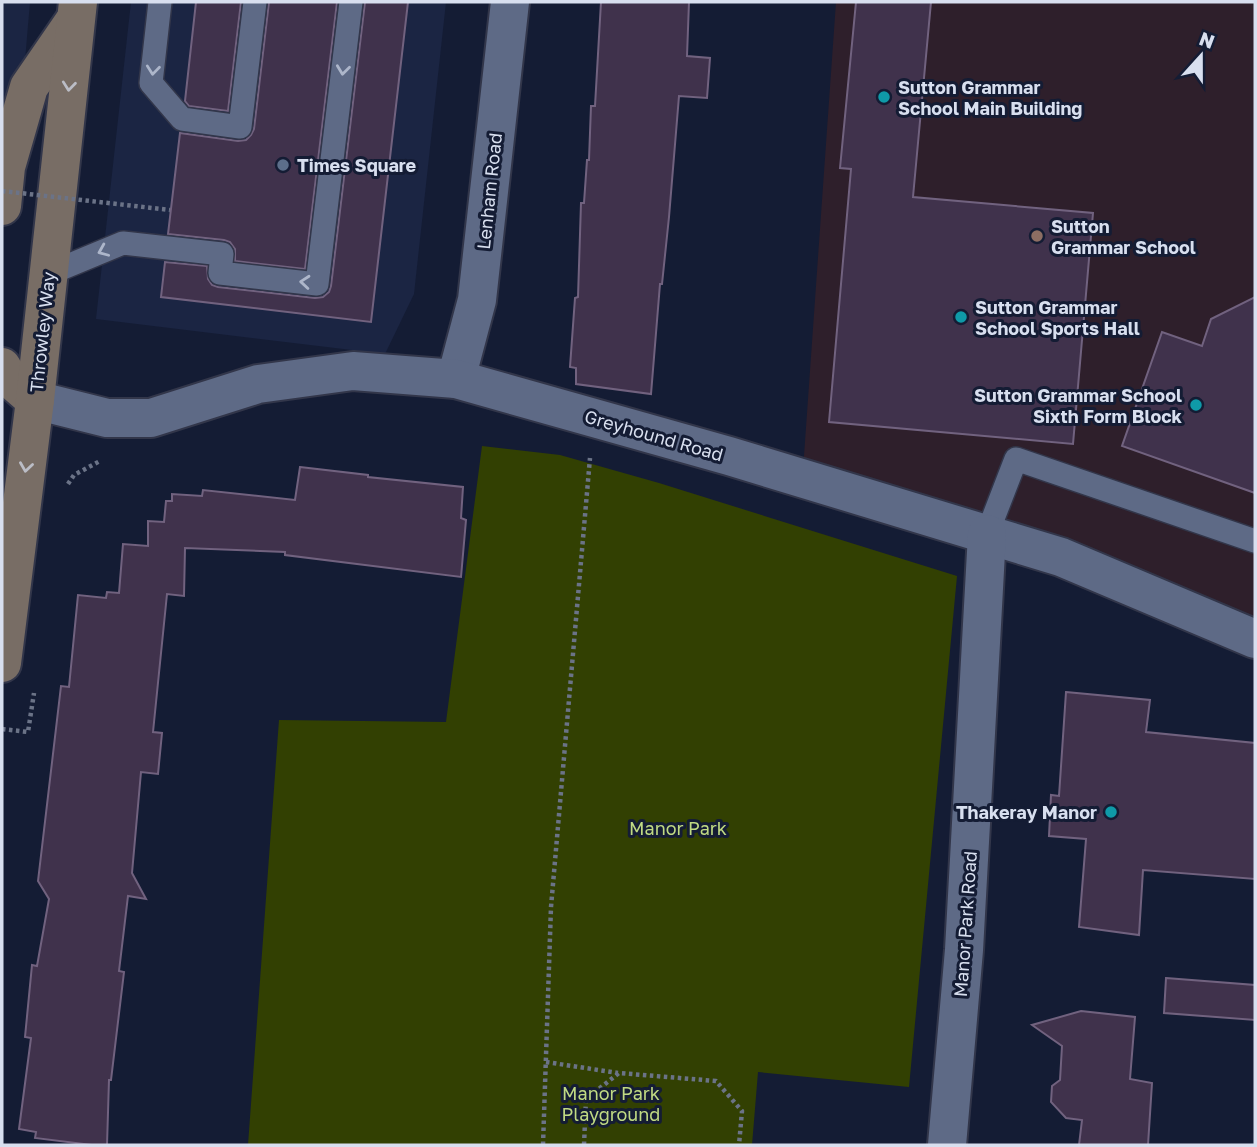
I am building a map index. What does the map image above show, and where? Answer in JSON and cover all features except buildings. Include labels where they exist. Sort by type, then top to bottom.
[{"type":"main road","name":"Throwley Way","points":[[2,663],[8,548],[35,400],[77,10]]},
{"type":"main road","points":[[2,206],[6,167],[29,87],[77,10]]},
{"type":"main road","points":[[2,367],[6,375],[35,400]]},
{"type":"street","name":"Lenham Road","points":[[456,379],[477,300],[510,2]]},
{"type":"street","name":"Greyhound Road","points":[[35,400],[107,418],[151,418],[258,384],[353,371],[456,379],[729,456],[1061,557],[1255,639]]},
{"type":"street","name":"Manor Park Road","points":[[947,1145],[964,950],[987,534]]},
{"type":"lane","points":[[160,2],[151,83],[182,119],[240,127],[255,2]]},
{"type":"lane","points":[[48,274],[123,243],[222,254],[220,273],[317,284],[351,2]]},
{"type":"lane","points":[[987,534],[1016,459],[1255,541]]},
{"type":"path","points":[[2,191],[170,210]]},
{"type":"path","points":[[543,1145],[551,907],[593,418]]},
{"type":"path","points":[[2,729],[28,732],[34,691]]},
{"type":"path","points":[[546,1062],[619,1073],[716,1081],[743,1111],[739,1145]]},
{"type":"path","points":[[584,1145],[586,1099],[619,1073]]},
{"type":"shaded area","points":[[2,2],[30,2],[24,72],[2,113]]},
{"type":"shaded area","name":"Times Square","points":[[131,2],[446,2],[414,294],[385,354],[96,319]]},
{"type":"shaded area","name":"Sutton Grammar School","points":[[836,2],[1255,2],[1255,624],[1003,518],[803,470]]},
{"type":"green space","name":"Manor Park","points":[[482,446],[560,455],[957,576],[909,1087],[758,1072],[752,1145],[248,1145],[279,720],[446,722]]},
{"type":"place","name":"Sutton Grammar School Main Building","points":[[884,97]]},
{"type":"place","name":"Times Square","points":[[283,165]]},
{"type":"place","name":"Sutton Grammar School","points":[[1037,236]]},
{"type":"place","name":"Sutton Grammar School Sports Hall","points":[[961,317]]},
{"type":"place","name":"Sutton Grammar School Sixth Form Block","points":[[1196,405]]},
{"type":"place","name":"Thakeray Manor","points":[[1111,812]]},
{"type":"park label","name":"Manor Park Playground","points":[[611,1103]]}]
